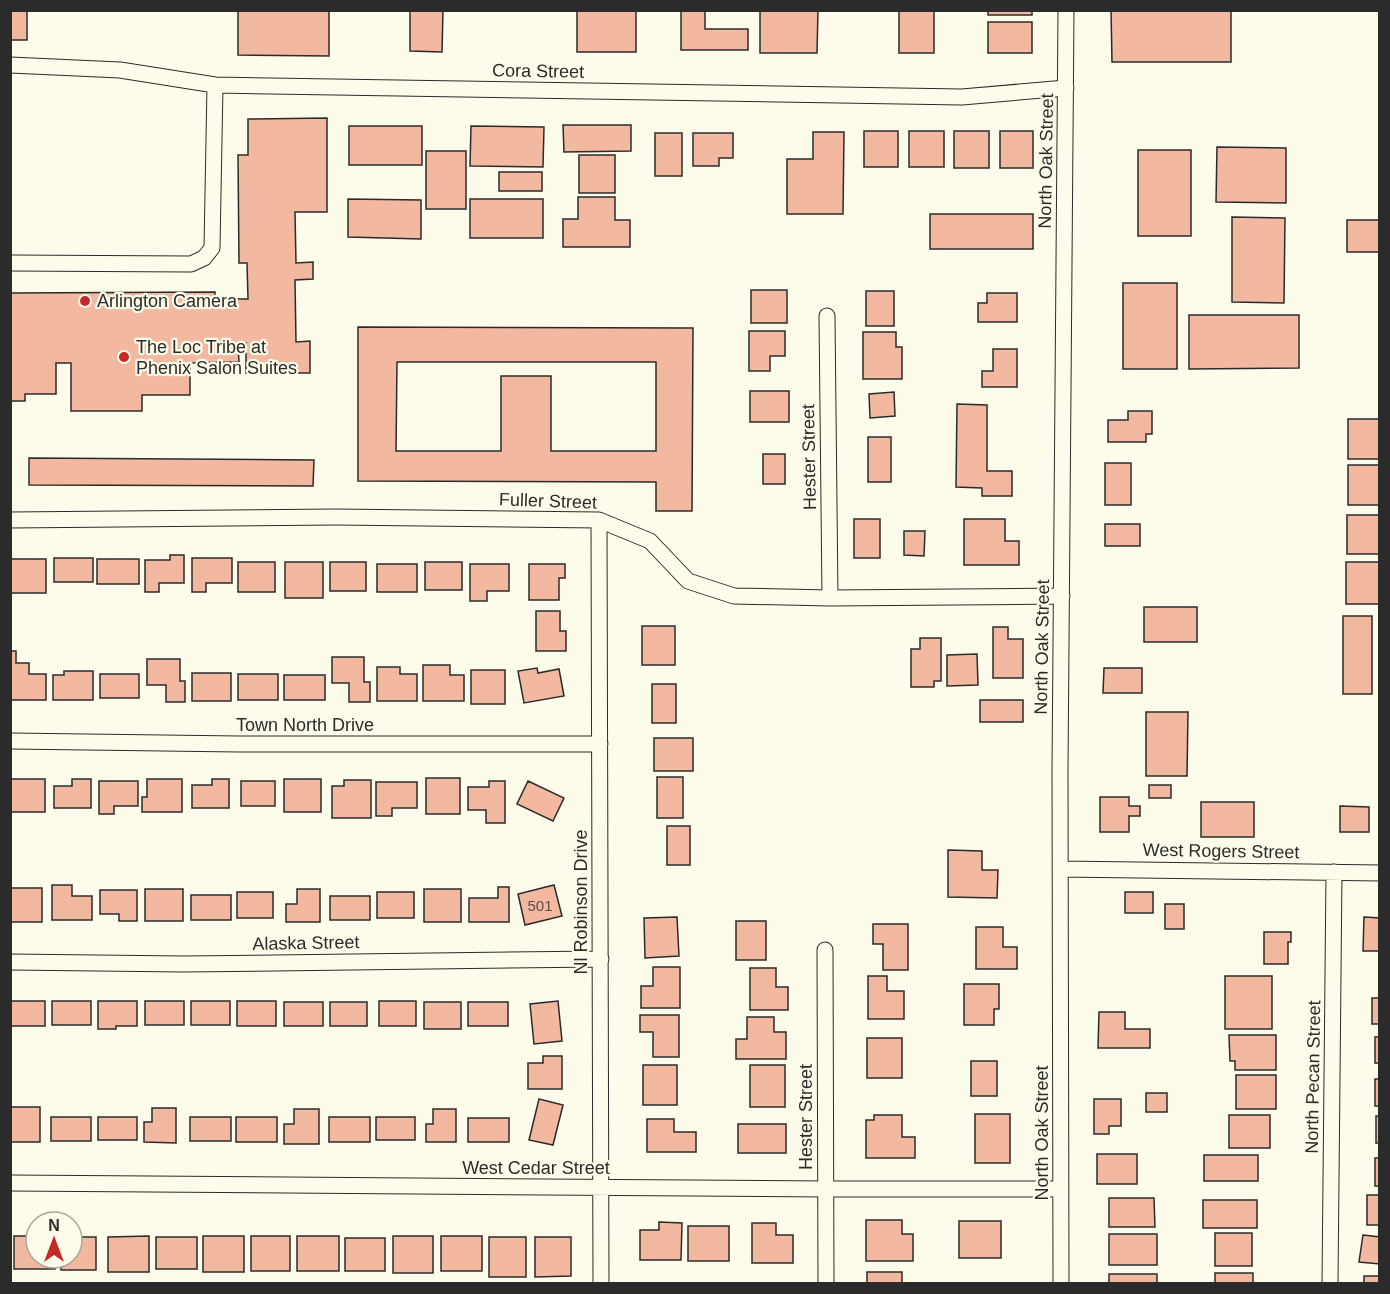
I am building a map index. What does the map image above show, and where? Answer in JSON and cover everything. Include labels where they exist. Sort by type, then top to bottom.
[{"type":"street","name":"North Oak Street","points":[[1061,1284],[1060,771],[1066,10]]},
{"type":"street","name":"Cora Street","points":[[10,65],[120,70],[215,85],[962,97],[1066,88]]},
{"type":"street","points":[[10,263],[168,265],[191,264],[204,258],[212,248],[215,85]]},
{"type":"street","name":"Hester Street","points":[[827,316],[830,598]]},
{"type":"street","name":"Fuller Street","points":[[10,520],[336,517],[599,520],[650,541],[688,580],[734,596],[830,598],[1062,596]]},
{"type":"street","name":"Nl Robinson Drive","points":[[599,520],[601,1284]]},
{"type":"street","name":"Town North Drive","points":[[10,741],[239,744],[600,744]]},
{"type":"street","name":"West Rogers Street","points":[[1061,869],[1380,873]]},
{"type":"street","name":"North Pecan Street","points":[[1330,1284],[1334,872]]},
{"type":"street","name":"Hester Street","points":[[825,950],[826,1284]]},
{"type":"street","name":"Alaska Street","points":[[10,962],[183,964],[601,959]]},
{"type":"street","name":"West Cedar Street","points":[[10,1183],[826,1190],[1061,1189]]},
{"type":"building","points":[[10,10],[27,10],[27,40],[10,40]]},
{"type":"building","points":[[238,10],[329,10],[329,56],[238,55]]},
{"type":"building","points":[[410,10],[443,10],[442,52],[410,51]]},
{"type":"building","points":[[577,10],[636,10],[636,52],[577,52]]},
{"type":"building","points":[[681,10],[705,10],[705,29],[748,29],[748,50],[681,50]]},
{"type":"building","points":[[760,10],[818,10],[817,53],[760,53]]},
{"type":"building","points":[[899,10],[934,10],[934,53],[899,53]]},
{"type":"building","points":[[988,10],[1032,10],[1032,15],[988,15]]},
{"type":"building","points":[[1111,10],[1231,10],[1231,62],[1112,62]]},
{"type":"building","points":[[988,22],[1032,22],[1032,53],[988,53]]},
{"type":"building","points":[[327,118],[327,212],[295,212],[296,263],[313,262],[313,279],[295,280],[296,342],[310,341],[310,373],[246,373],[246,343],[238,343],[239,362],[190,363],[190,395],[142,395],[142,411],[71,411],[71,363],[56,363],[56,394],[25,394],[25,401],[10,401],[10,293],[215,292],[215,299],[248,299],[247,263],[239,263],[238,155],[248,155],[248,119]]},
{"type":"building","points":[[563,125],[631,125],[631,151],[564,152]]},
{"type":"building","points":[[349,126],[422,126],[422,165],[349,165]]},
{"type":"building","points":[[471,126],[544,127],[543,167],[470,166]]},
{"type":"building","points":[[864,131],[898,131],[898,167],[864,167]]},
{"type":"building","points":[[909,131],[944,131],[944,167],[909,167]]},
{"type":"building","points":[[954,131],[989,131],[989,168],[954,168]]},
{"type":"building","points":[[1000,131],[1033,131],[1033,168],[1000,168]]},
{"type":"building","points":[[813,132],[844,132],[843,214],[787,214],[787,159],[813,159]]},
{"type":"building","points":[[655,133],[682,133],[682,176],[655,176]]},
{"type":"building","points":[[693,133],[733,133],[733,158],[719,158],[719,166],[693,166]]},
{"type":"building","points":[[1217,147],[1286,148],[1286,203],[1216,202]]},
{"type":"building","points":[[1138,150],[1191,150],[1191,236],[1138,236]]},
{"type":"building","points":[[426,151],[466,151],[466,209],[426,209]]},
{"type":"building","points":[[579,155],[615,155],[615,193],[579,193]]},
{"type":"building","points":[[499,172],[542,172],[542,191],[499,191]]},
{"type":"building","points":[[578,197],[615,197],[615,220],[630,220],[630,247],[563,247],[563,219],[578,219]]},
{"type":"building","points":[[348,199],[421,200],[421,239],[348,237]]},
{"type":"building","points":[[470,199],[543,199],[543,238],[470,238]]},
{"type":"building","points":[[930,214],[1033,214],[1033,249],[930,249]]},
{"type":"building","points":[[1232,217],[1285,218],[1284,303],[1232,302]]},
{"type":"building","points":[[1347,220],[1380,220],[1380,252],[1347,252]]},
{"type":"building","points":[[1123,283],[1177,283],[1177,369],[1123,369]]},
{"type":"building","points":[[751,290],[787,290],[787,323],[751,323]]},
{"type":"building","points":[[866,291],[894,291],[894,326],[866,326]]},
{"type":"building","points":[[987,293],[1017,293],[1017,322],[978,322],[978,303],[987,303]]},
{"type":"building","points":[[1189,315],[1299,315],[1299,368],[1189,369]]},
{"type":"building","points":[[358,327],[693,328],[692,511],[656,511],[656,482],[358,481]],"holes":[[[397,362],[656,362],[656,451],[551,451],[551,376],[501,376],[501,451],[396,451]]]},
{"type":"building","points":[[749,331],[785,331],[785,356],[770,356],[770,371],[749,371]]},
{"type":"building","points":[[863,332],[896,332],[896,347],[902,347],[902,379],[863,379]]},
{"type":"building","points":[[993,349],[1017,349],[1017,387],[982,387],[982,371],[993,371]]},
{"type":"building","points":[[750,391],[789,391],[789,422],[750,422]]},
{"type":"building","points":[[894,392],[895,416],[870,418],[869,394]]},
{"type":"building","points":[[957,404],[987,405],[987,471],[1012,471],[1012,496],[982,496],[982,488],[956,487]]},
{"type":"building","points":[[1128,411],[1152,411],[1152,434],[1146,434],[1146,442],[1108,442],[1108,420],[1128,420]]},
{"type":"building","points":[[1348,419],[1380,419],[1380,459],[1348,459]]},
{"type":"building","points":[[868,437],[891,437],[891,482],[868,482]]},
{"type":"building","points":[[763,454],[785,454],[785,484],[763,484]]},
{"type":"building","points":[[29,458],[314,460],[313,486],[29,485]]},
{"type":"building","points":[[1105,463],[1131,463],[1131,505],[1105,505]]},
{"type":"building","points":[[1348,465],[1380,465],[1380,505],[1348,505]]},
{"type":"building","points":[[1347,515],[1380,515],[1380,554],[1347,554]]},
{"type":"building","points":[[854,519],[880,519],[880,558],[854,558]]},
{"type":"building","points":[[964,519],[1005,519],[1005,541],[1019,541],[1019,565],[964,565]]},
{"type":"building","points":[[1105,524],[1140,524],[1140,546],[1105,546]]},
{"type":"building","points":[[904,531],[925,531],[924,556],[904,555]]},
{"type":"building","points":[[170,555],[184,555],[184,583],[159,583],[159,592],[145,592],[145,560],[170,560]]},
{"type":"building","points":[[54,558],[93,558],[93,582],[54,582]]},
{"type":"building","points":[[192,558],[232,558],[232,583],[206,583],[206,592],[192,592]]},
{"type":"building","points":[[10,559],[46,559],[46,593],[10,593]]},
{"type":"building","points":[[97,559],[139,559],[139,584],[97,584]]},
{"type":"building","points":[[238,562],[275,562],[275,592],[238,592]]},
{"type":"building","points":[[285,562],[323,562],[323,598],[285,598]]},
{"type":"building","points":[[330,562],[366,562],[366,591],[330,591]]},
{"type":"building","points":[[425,562],[462,562],[462,590],[425,590]]},
{"type":"building","points":[[1346,562],[1380,562],[1380,604],[1346,604]]},
{"type":"building","points":[[377,564],[417,564],[417,592],[377,592]]},
{"type":"building","points":[[470,564],[509,564],[509,591],[487,591],[487,601],[470,601]]},
{"type":"building","points":[[529,564],[565,564],[565,578],[559,578],[559,600],[529,600]]},
{"type":"building","points":[[1144,607],[1197,607],[1197,642],[1144,642]]},
{"type":"building","points":[[536,611],[560,611],[560,631],[566,631],[566,651],[536,651]]},
{"type":"building","points":[[1343,616],[1372,616],[1372,694],[1343,694]]},
{"type":"building","points":[[642,626],[675,626],[675,665],[642,665]]},
{"type":"building","points":[[993,627],[1008,627],[1008,639],[1023,639],[1023,678],[993,678]]},
{"type":"building","points":[[920,638],[941,638],[941,681],[934,681],[934,687],[911,687],[911,649],[920,649]]},
{"type":"building","points":[[10,651],[16,651],[16,663],[29,663],[29,674],[46,674],[46,700],[10,700]]},
{"type":"building","points":[[977,654],[978,685],[947,686],[947,655]]},
{"type":"building","points":[[332,657],[364,657],[364,682],[370,682],[370,702],[349,702],[349,683],[332,683]]},
{"type":"building","points":[[147,659],[180,659],[180,681],[185,681],[185,702],[166,702],[166,685],[147,685]]},
{"type":"building","points":[[423,665],[450,665],[450,675],[464,675],[464,701],[423,701]]},
{"type":"building","points":[[377,667],[400,667],[400,674],[417,674],[417,701],[377,701]]},
{"type":"building","points":[[537,668],[538,673],[559,669],[564,696],[524,703],[518,671]]},
{"type":"building","points":[[1104,668],[1142,668],[1142,693],[1103,693]]},
{"type":"building","points":[[471,670],[505,670],[505,704],[471,704]]},
{"type":"building","points":[[64,671],[93,671],[93,700],[53,700],[53,675],[64,675]]},
{"type":"building","points":[[192,673],[231,673],[231,701],[192,701]]},
{"type":"building","points":[[100,674],[139,674],[139,698],[100,698]]},
{"type":"building","points":[[238,674],[278,674],[278,700],[238,700]]},
{"type":"building","points":[[284,675],[325,675],[325,700],[284,700]]},
{"type":"building","points":[[652,684],[676,684],[676,723],[652,723]]},
{"type":"building","points":[[980,700],[1023,700],[1023,722],[980,722]]},
{"type":"building","points":[[1146,712],[1188,712],[1187,776],[1146,776]]},
{"type":"building","points":[[654,738],[693,738],[693,771],[654,771]]},
{"type":"building","points":[[657,777],[683,777],[683,818],[657,818]]},
{"type":"building","points":[[426,778],[460,778],[460,814],[426,814]]},
{"type":"building","points":[[10,779],[45,779],[45,812],[10,812]]},
{"type":"building","points":[[72,779],[91,779],[91,808],[54,808],[54,786],[72,786]]},
{"type":"building","points":[[147,779],[182,779],[182,812],[142,812],[142,797],[147,797]]},
{"type":"building","points":[[212,779],[229,779],[229,808],[192,808],[192,785],[212,785]]},
{"type":"building","points":[[284,779],[321,779],[321,812],[284,812]]},
{"type":"building","points":[[344,780],[371,780],[371,818],[332,818],[332,786],[344,786]]},
{"type":"building","points":[[99,781],[138,781],[138,806],[114,806],[114,814],[99,814]]},
{"type":"building","points":[[241,781],[275,781],[275,806],[241,806]]},
{"type":"building","points":[[489,781],[505,781],[505,823],[486,823],[486,810],[468,810],[468,787],[489,787]]},
{"type":"building","points":[[528,781],[564,798],[553,821],[517,804]]},
{"type":"building","points":[[376,782],[417,782],[417,808],[392,808],[392,816],[376,816]]},
{"type":"building","points":[[1149,785],[1171,785],[1171,798],[1149,798]]},
{"type":"building","points":[[1100,797],[1129,797],[1129,806],[1140,806],[1140,816],[1129,816],[1129,832],[1100,832]]},
{"type":"building","points":[[1201,802],[1254,802],[1254,837],[1201,837]]},
{"type":"building","points":[[1340,806],[1369,807],[1369,832],[1340,832]]},
{"type":"building","points":[[667,826],[690,826],[690,865],[667,865]]},
{"type":"building","points":[[948,850],[982,851],[982,870],[998,870],[997,898],[948,897]]},
{"type":"building","points":[[52,885],[72,885],[72,896],[92,896],[92,920],[52,920]]},
{"type":"building","points":[[554,885],[562,916],[525,925],[518,894]]},
{"type":"building","points":[[498,887],[509,887],[509,922],[469,922],[469,898],[498,898]]},
{"type":"building","points":[[10,888],[42,888],[42,922],[10,922]]},
{"type":"building","points":[[145,889],[183,889],[183,921],[145,921]]},
{"type":"building","points":[[297,889],[320,889],[320,922],[286,922],[286,904],[297,904]]},
{"type":"building","points":[[424,889],[461,889],[461,922],[424,922]]},
{"type":"building","points":[[100,890],[137,890],[137,921],[119,921],[119,914],[100,914]]},
{"type":"building","points":[[237,892],[273,892],[273,918],[237,918]]},
{"type":"building","points":[[377,892],[414,892],[414,918],[377,918]]},
{"type":"building","points":[[1125,892],[1153,892],[1153,913],[1125,913]]},
{"type":"building","points":[[191,895],[231,895],[231,920],[191,920]]},
{"type":"building","points":[[330,896],[370,896],[370,920],[330,920]]},
{"type":"building","points":[[1165,904],[1184,904],[1184,929],[1165,929]]},
{"type":"building","points":[[677,917],[679,956],[645,958],[644,918]]},
{"type":"building","points":[[1364,917],[1380,918],[1380,951],[1363,951]]},
{"type":"building","points":[[736,921],[766,921],[766,960],[736,960]]},
{"type":"building","points":[[873,924],[908,924],[908,970],[883,970],[883,944],[873,944]]},
{"type":"building","points":[[976,927],[1003,927],[1003,947],[1017,947],[1017,969],[976,969]]},
{"type":"building","points":[[1264,932],[1291,932],[1291,942],[1288,942],[1288,964],[1264,964]]},
{"type":"building","points":[[653,967],[680,967],[680,1008],[641,1008],[641,986],[653,986]]},
{"type":"building","points":[[750,968],[776,968],[776,987],[788,987],[788,1010],[750,1010]]},
{"type":"building","points":[[868,976],[887,976],[887,991],[904,991],[904,1019],[868,1019]]},
{"type":"building","points":[[1225,976],[1272,976],[1272,1029],[1225,1029]]},
{"type":"building","points":[[964,984],[999,984],[999,1009],[994,1009],[994,1025],[964,1025]]},
{"type":"building","points":[[1372,998],[1380,998],[1380,1024],[1372,1024]]},
{"type":"building","points":[[10,1001],[45,1001],[45,1026],[10,1026]]},
{"type":"building","points":[[52,1001],[91,1001],[91,1025],[52,1025]]},
{"type":"building","points":[[98,1001],[137,1001],[137,1026],[98,1029]]},
{"type":"building","points":[[145,1001],[184,1001],[184,1025],[145,1025]]},
{"type":"building","points":[[191,1001],[230,1001],[230,1025],[191,1025]]},
{"type":"building","points":[[237,1001],[276,1001],[276,1026],[237,1026]]},
{"type":"building","points":[[379,1001],[416,1001],[416,1026],[379,1026]]},
{"type":"building","points":[[558,1001],[562,1041],[534,1044],[530,1004]]},
{"type":"building","points":[[284,1002],[323,1002],[323,1026],[284,1026]]},
{"type":"building","points":[[330,1002],[367,1002],[367,1026],[330,1026]]},
{"type":"building","points":[[424,1002],[461,1002],[461,1029],[424,1029]]},
{"type":"building","points":[[468,1002],[508,1002],[508,1026],[468,1026]]},
{"type":"building","points":[[1099,1012],[1125,1012],[1125,1029],[1150,1029],[1150,1048],[1098,1048]]},
{"type":"building","points":[[640,1015],[679,1015],[679,1057],[653,1057],[653,1032],[640,1032]]},
{"type":"building","points":[[747,1017],[774,1017],[774,1032],[786,1032],[786,1059],[736,1059],[736,1039],[747,1039]]},
{"type":"building","points":[[1229,1035],[1276,1035],[1276,1070],[1235,1070],[1235,1061],[1230,1061]]},
{"type":"building","points":[[1375,1037],[1380,1037],[1380,1063],[1375,1063]]},
{"type":"building","points":[[867,1038],[902,1038],[902,1078],[867,1078]]},
{"type":"building","points":[[543,1056],[562,1056],[562,1089],[528,1089],[528,1063],[543,1063]]},
{"type":"building","points":[[971,1061],[997,1061],[997,1096],[971,1096]]},
{"type":"building","points":[[643,1065],[677,1065],[677,1105],[643,1105]]},
{"type":"building","points":[[750,1065],[785,1065],[785,1107],[750,1107]]},
{"type":"building","points":[[1236,1075],[1276,1075],[1276,1109],[1236,1109]]},
{"type":"building","points":[[1375,1079],[1380,1079],[1380,1106],[1375,1106]]},
{"type":"building","points":[[1146,1093],[1167,1093],[1167,1112],[1146,1112]]},
{"type":"building","points":[[539,1099],[563,1105],[553,1145],[529,1140]]},
{"type":"building","points":[[1094,1099],[1121,1099],[1121,1126],[1109,1126],[1109,1134],[1094,1134]]},
{"type":"building","points":[[10,1107],[40,1107],[40,1142],[10,1142]]},
{"type":"building","points":[[152,1108],[176,1108],[176,1143],[144,1142],[144,1122],[152,1122]]},
{"type":"building","points":[[294,1109],[319,1109],[319,1144],[284,1144],[284,1124],[294,1124]]},
{"type":"building","points":[[433,1109],[456,1109],[456,1142],[426,1142],[426,1124],[433,1124]]},
{"type":"building","points":[[975,1114],[1010,1114],[1010,1163],[975,1163]]},
{"type":"building","points":[[874,1115],[902,1115],[902,1137],[915,1137],[915,1158],[866,1158],[866,1120],[874,1120]]},
{"type":"building","points":[[1229,1115],[1270,1115],[1270,1148],[1229,1148]]},
{"type":"building","points":[[1376,1116],[1380,1116],[1380,1143],[1376,1143]]},
{"type":"building","points":[[51,1117],[91,1117],[91,1141],[51,1141]]},
{"type":"building","points":[[98,1117],[137,1117],[137,1140],[98,1140]]},
{"type":"building","points":[[190,1117],[231,1117],[231,1141],[190,1141]]},
{"type":"building","points":[[236,1117],[277,1117],[277,1142],[236,1142]]},
{"type":"building","points":[[329,1117],[370,1117],[370,1142],[329,1142]]},
{"type":"building","points":[[376,1117],[415,1117],[415,1140],[376,1140]]},
{"type":"building","points":[[468,1118],[509,1118],[509,1142],[468,1142]]},
{"type":"building","points":[[647,1119],[674,1119],[674,1132],[696,1132],[696,1152],[647,1152]]},
{"type":"building","points":[[738,1124],[786,1124],[786,1153],[738,1153]]},
{"type":"building","points":[[1097,1154],[1137,1154],[1137,1184],[1097,1184]]},
{"type":"building","points":[[1204,1155],[1258,1155],[1258,1181],[1204,1181]]},
{"type":"building","points":[[1375,1158],[1380,1158],[1380,1186],[1375,1186]]},
{"type":"building","points":[[1367,1195],[1380,1195],[1380,1225],[1367,1225]]},
{"type":"building","points":[[1109,1198],[1154,1198],[1155,1227],[1109,1227]]},
{"type":"building","points":[[1203,1200],[1257,1200],[1257,1228],[1203,1228]]},
{"type":"building","points":[[866,1220],[902,1220],[902,1234],[913,1234],[913,1261],[866,1261]]},
{"type":"building","points":[[959,1221],[1001,1221],[1001,1258],[959,1258]]},
{"type":"building","points":[[659,1222],[682,1223],[681,1260],[640,1260],[640,1230],[659,1230]]},
{"type":"building","points":[[752,1223],[776,1223],[776,1235],[793,1235],[793,1263],[752,1263]]},
{"type":"building","points":[[688,1226],[729,1226],[729,1261],[688,1261]]},
{"type":"building","points":[[1215,1233],[1252,1233],[1252,1266],[1215,1266]]},
{"type":"building","points":[[1109,1234],[1157,1234],[1157,1265],[1109,1265]]},
{"type":"building","points":[[1363,1235],[1380,1237],[1380,1264],[1359,1262]]},
{"type":"building","points":[[14,1236],[24,1236],[24,1269],[14,1269]]},
{"type":"building","points":[[149,1236],[149,1272],[108,1272],[108,1237]]},
{"type":"building","points":[[203,1236],[244,1236],[244,1272],[203,1272]]},
{"type":"building","points":[[251,1236],[290,1236],[290,1271],[251,1271]]},
{"type":"building","points":[[297,1236],[339,1236],[339,1271],[297,1271]]},
{"type":"building","points":[[393,1236],[433,1236],[433,1273],[393,1273]]},
{"type":"building","points":[[441,1236],[482,1236],[482,1271],[441,1271]]},
{"type":"building","points":[[84,1237],[96,1237],[96,1270],[84,1270]]},
{"type":"building","points":[[156,1237],[197,1237],[197,1269],[156,1269]]},
{"type":"building","points":[[489,1237],[526,1237],[526,1277],[489,1277]]},
{"type":"building","points":[[535,1237],[571,1237],[571,1276],[535,1277]]},
{"type":"building","points":[[345,1238],[385,1238],[385,1271],[345,1271]]},
{"type":"building","points":[[867,1272],[902,1272],[902,1284],[867,1284]]},
{"type":"building","points":[[1215,1273],[1253,1273],[1253,1284],[1215,1284]]},
{"type":"building","points":[[1109,1274],[1157,1274],[1157,1284],[1109,1284]]},
{"type":"building","points":[[1364,1276],[1380,1276],[1380,1284],[1364,1284]]},
{"type":"place","name":"Arlington Camera","points":[[85,301]]},
{"type":"place","name":"The Loc Tribe at Phenix Salon Suites","points":[[124,357]]}]
